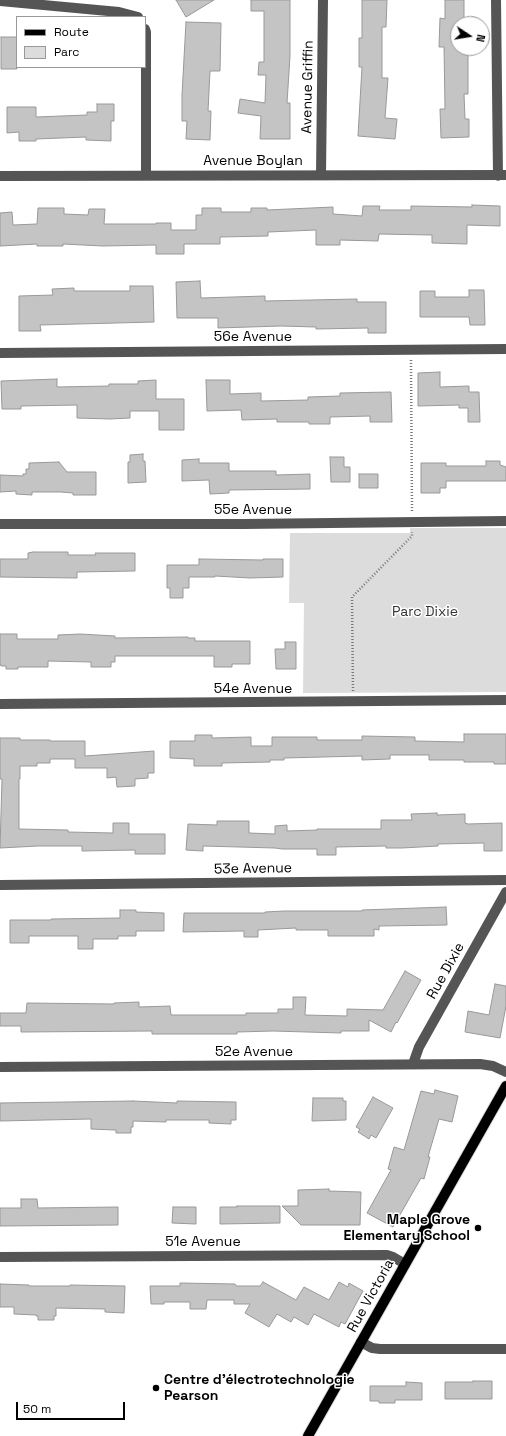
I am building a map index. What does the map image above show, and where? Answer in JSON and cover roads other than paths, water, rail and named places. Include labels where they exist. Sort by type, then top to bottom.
[{"type":"main road","name":"Rue Victoria","points":[[308,1436],[506,1086]]},
{"type":"street","name":"Avenue Griffin","points":[[321,175],[323,0]]},
{"type":"street","points":[[496,0],[502,176]]},
{"type":"street","points":[[0,1],[119,12],[134,16]]},
{"type":"street","points":[[146,32],[146,175]]},
{"type":"street","name":"Avenue Boylan","points":[[0,176],[502,176]]},
{"type":"street","name":"56e Avenue","points":[[0,353],[506,350]]},
{"type":"street","name":"55e Avenue","points":[[0,524],[244,524],[506,521]]},
{"type":"street","name":"54e Avenue","points":[[0,704],[506,700]]},
{"type":"street","name":"53e Avenue","points":[[0,886],[506,880]]},
{"type":"street","name":"Rue Dixie","points":[[413,1064],[419,1047],[506,892]]},
{"type":"street","name":"52e Avenue","points":[[0,1067],[485,1064],[506,1072]]},
{"type":"street","name":"51e Avenue","points":[[0,1257],[387,1255],[405,1264]]},
{"type":"street","points":[[361,1342],[372,1348],[380,1349],[506,1349]]},
{"type":"place","name":"Maple Grove Elementary School","points":[[478,1228]]},
{"type":"place","name":"Centre d’électrotechnologie Pearson","points":[[156,1388]]},
{"type":"park label","name":"Parc Dixie","points":[[425,612]]}]
